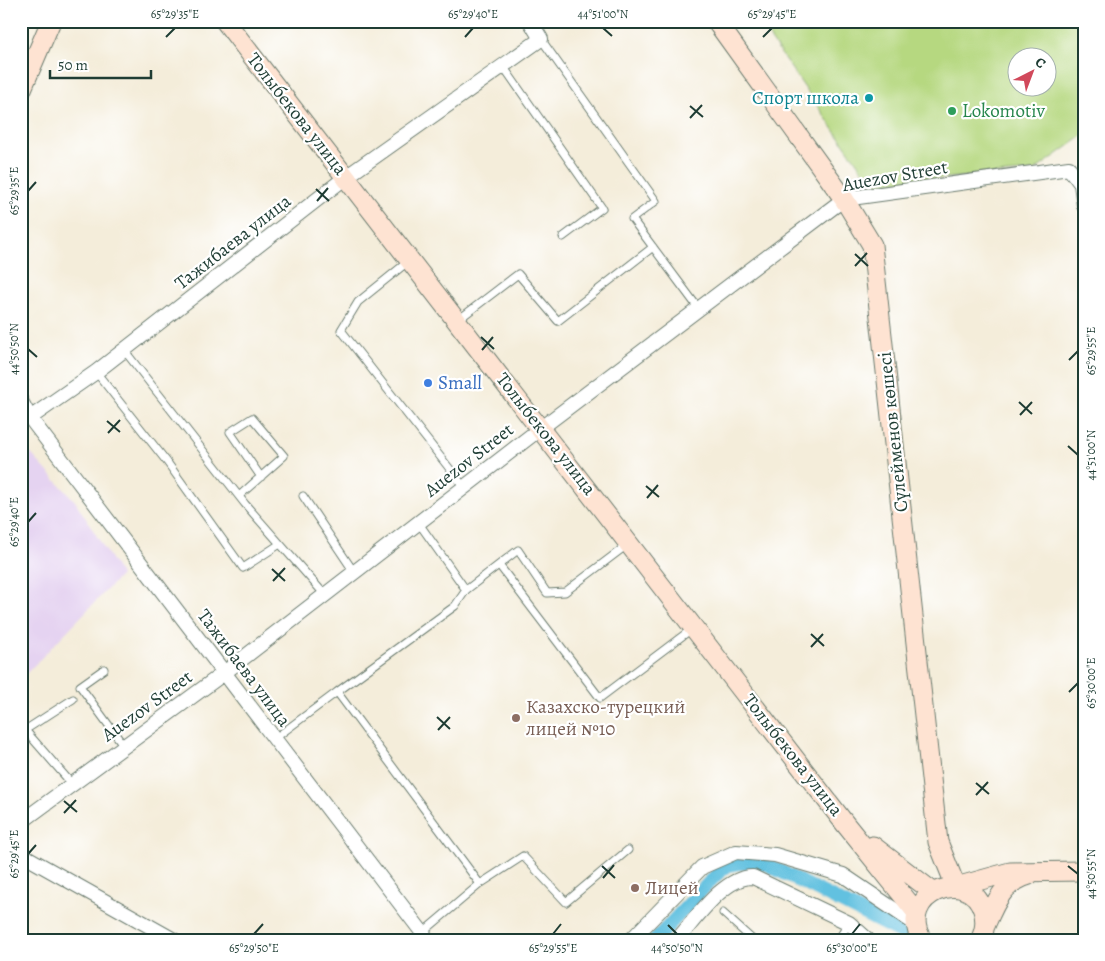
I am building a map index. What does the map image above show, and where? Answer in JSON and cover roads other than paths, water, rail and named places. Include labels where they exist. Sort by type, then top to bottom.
[{"type":"street","points":[[21,91],[50,21]]},
{"type":"street","name":"Толыбекова улица","points":[[225,21],[846,825]]},
{"type":"street","points":[[530,21],[541,39]]},
{"type":"street","name":"Сүлейменов көшесі","points":[[716,21],[844,199],[872,245],[938,842],[956,888]]},
{"type":"street","name":"Тажибаева улица","points":[[26,417],[96,372],[346,178],[541,39]]},
{"type":"street","name":"Auezov Street","points":[[21,822],[224,673],[418,522],[844,199],[1069,168],[1082,183],[1084,206]]},
{"type":"street","name":"Тажибаева улица","points":[[21,401],[26,417],[425,936]]},
{"type":"street","points":[[846,825],[933,892]]},
{"type":"street","points":[[846,825],[919,926]]},
{"type":"street","points":[[631,940],[702,867],[736,852],[775,855],[844,875],[919,926]]},
{"type":"street","points":[[21,854],[174,940]]},
{"type":"street","points":[[982,935],[994,905],[1003,890],[1017,878],[1044,871]]},
{"type":"street","points":[[919,926],[926,898],[940,889],[956,888],[1010,872],[1084,871]]},
{"type":"street","points":[[677,940],[724,888],[744,877],[753,877],[849,923],[868,940]]},
{"type":"street","points":[[956,888],[966,891],[978,901],[985,916],[982,935]]},
{"type":"lane","points":[[541,39],[656,201],[632,219],[698,309]]},
{"type":"lane","points":[[503,66],[602,208],[563,237]]},
{"type":"lane","points":[[457,320],[518,274],[558,321],[653,247]]},
{"type":"lane","points":[[410,260],[358,302],[341,330],[464,487]]},
{"type":"lane","points":[[124,350],[239,496],[325,595]]},
{"type":"lane","points":[[96,372],[167,462],[243,568],[280,544]]},
{"type":"lane","points":[[239,496],[261,477],[284,456],[252,418],[230,432],[261,477]]},
{"type":"lane","points":[[302,496],[354,572]]},
{"type":"lane","points":[[418,522],[466,590]]},
{"type":"lane","points":[[274,739],[455,606],[466,590],[518,550],[547,593],[565,592],[630,543]]},
{"type":"lane","points":[[498,564],[600,698],[694,627]]},
{"type":"lane","points":[[104,669],[80,686],[124,746]]},
{"type":"lane","points":[[337,692],[480,884]]},
{"type":"lane","points":[[72,699],[23,731],[72,784]]},
{"type":"lane","points":[[425,936],[480,884],[523,856],[566,902],[628,850]]},
{"type":"lane","points":[[723,913],[751,939]]},
{"type":"lane","points":[[838,940],[849,923]]},
{"type":"waterway","points":[[655,940],[717,874],[728,865],[739,863],[766,864],[908,936]]},
{"type":"place","name":"Спорт школа","points":[[869,98]]},
{"type":"place","name":"Lokomotiv","points":[[952,111]]},
{"type":"place","name":"Small","points":[[428,383]]},
{"type":"place","name":"Казахско-турецкий лицей №10","points":[[516,718]]},
{"type":"place","name":"Лицей","points":[[635,888]]}]
